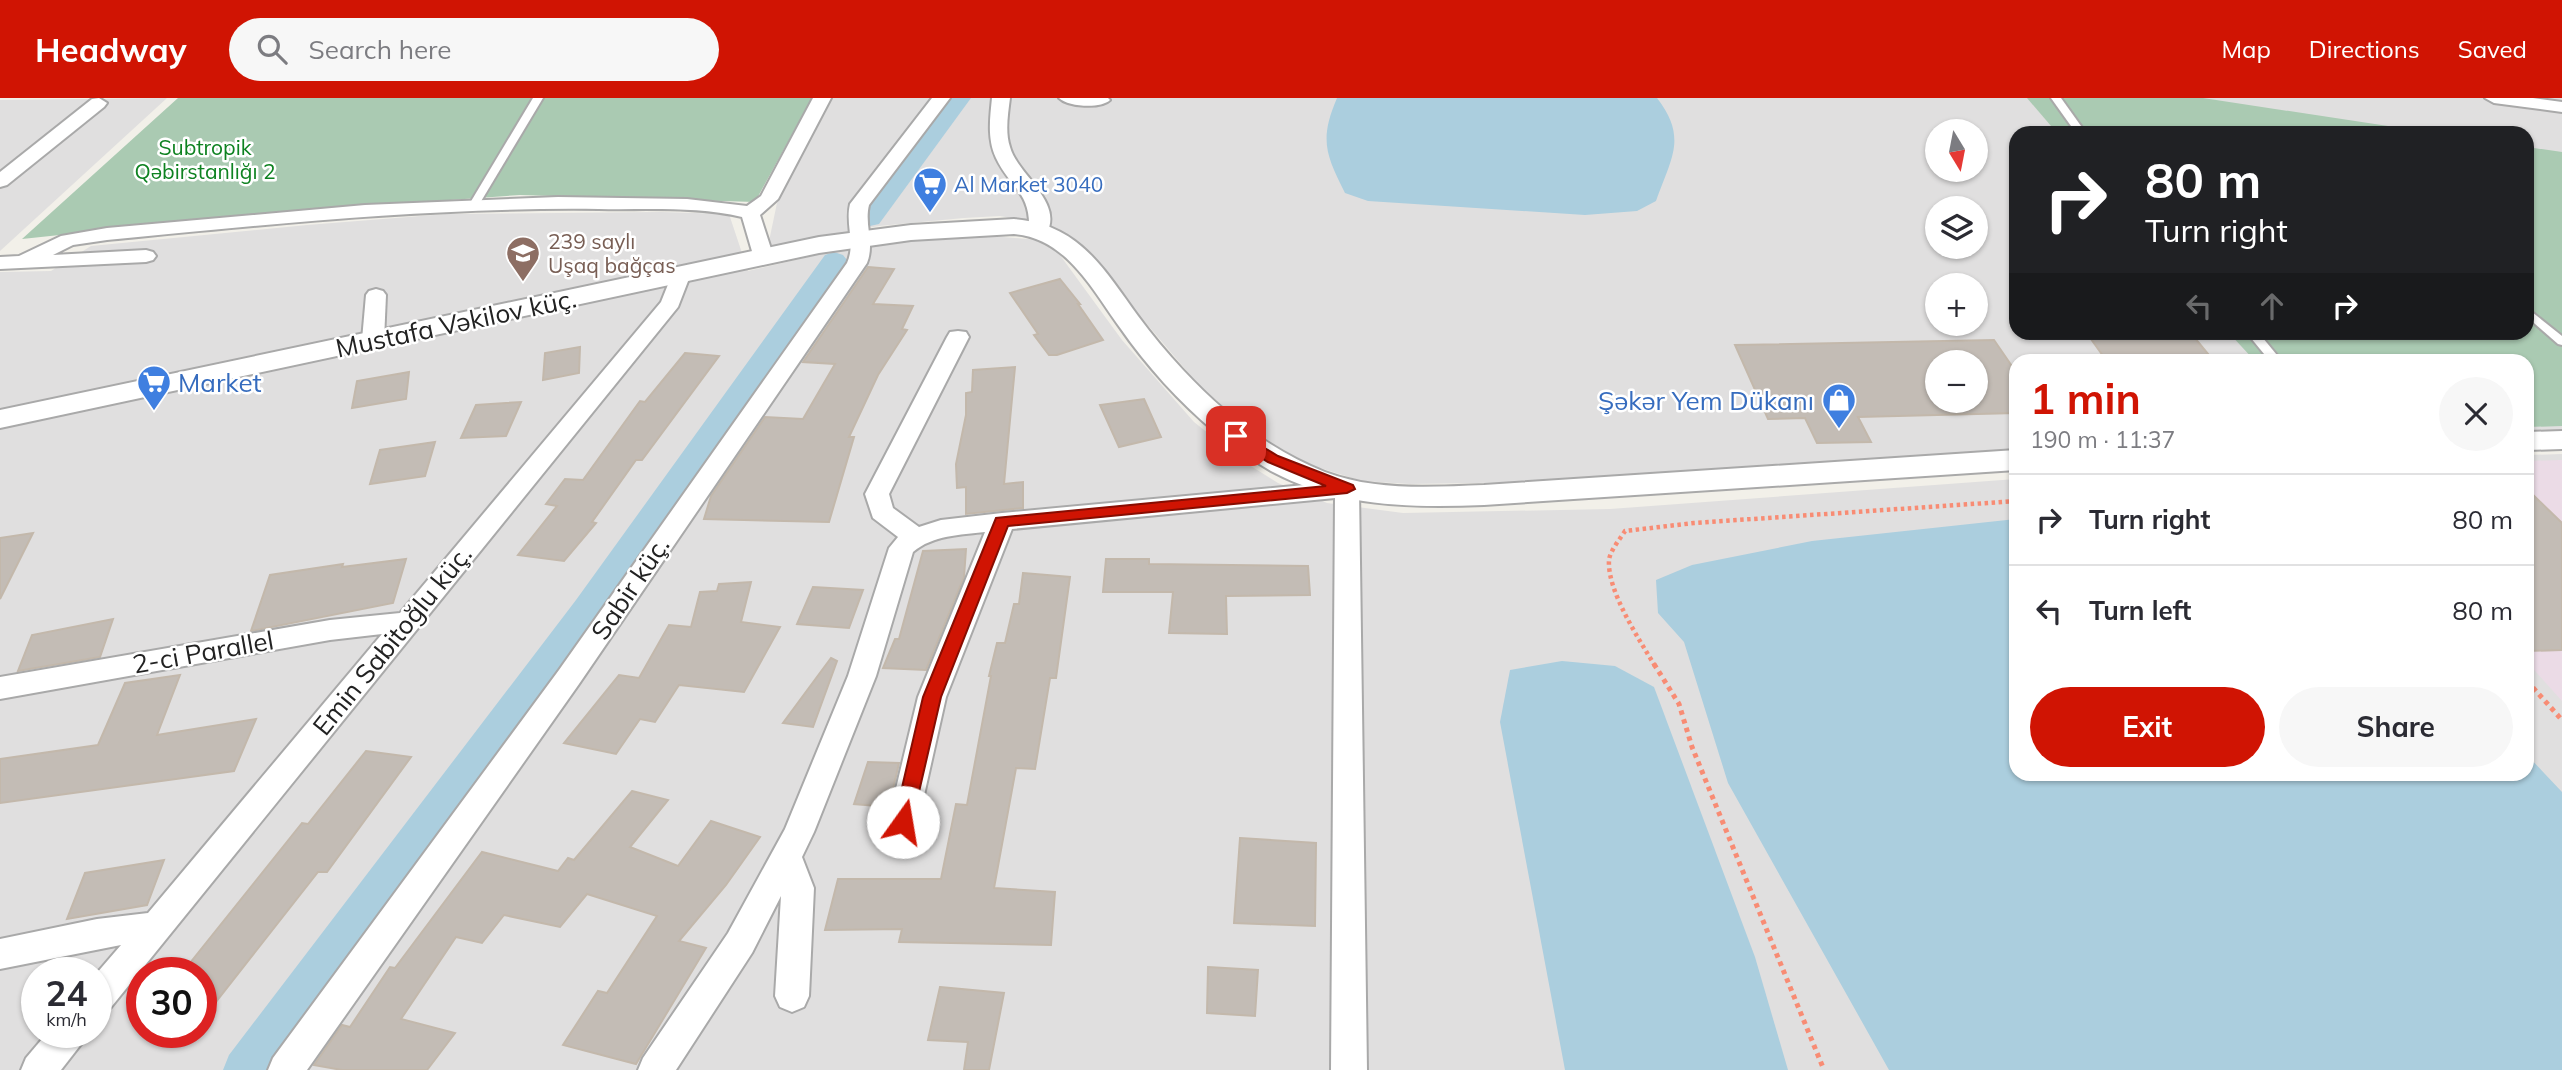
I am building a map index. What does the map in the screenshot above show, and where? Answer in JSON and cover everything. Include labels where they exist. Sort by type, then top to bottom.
[{"type":"street","points":[[23,262],[68,240],[107,234],[475,203],[726,208],[750,213],[769,199],[821,98]]},
{"type":"street","name":"Sabir küç.","points":[[286,1070],[569,677],[857,263],[862,253],[855,219],[860,204],[941,98]]},
{"type":"street","points":[[1000,98],[998,122],[1001,150],[1039,205],[1039,230],[1057,238],[1072,250],[1092,272],[1134,329],[1183,384],[1236,436],[1273,459],[1347,489]]},
{"type":"street","points":[[1068,98],[1101,100]]},
{"type":"street","points":[[2494,98],[2562,107]]},
{"type":"street","points":[[2536,98],[2562,107]]},
{"type":"street","points":[[0,181],[98,103]]},
{"type":"street","points":[[750,213],[764,258]]},
{"type":"street","name":"Mustafa Vəkilov küç.","points":[[0,419],[861,238],[981,228],[1039,230]]},
{"type":"street","points":[[0,263],[146,256]]},
{"type":"street","name":"Emin Sabitoğlu küç.","points":[[112,981],[671,303],[680,276]]},
{"type":"street","points":[[373,340],[376,295]]},
{"type":"street","points":[[915,537],[882,512],[877,494],[958,337]]},
{"type":"street","points":[[2534,441],[2562,440]]},
{"type":"street","points":[[656,1070],[740,943],[799,832],[862,676],[902,548],[915,537],[941,529],[1002,521],[1347,489],[1435,497],[1485,495],[2009,460]]},
{"type":"street","points":[[1347,489],[1349,1070]]},
{"type":"street","points":[[903,822],[932,697],[1002,521]]},
{"type":"street","name":"2-ci Parallel","points":[[0,688],[330,629],[406,622]]},
{"type":"street","points":[[786,857],[798,888],[792,996]]},
{"type":"street","points":[[0,954],[96,934],[157,926]]},
{"type":"street","points":[[39,1070],[57,1048]]},
{"type":"lane","points":[[475,203],[538,98]]},
{"type":"lane","points":[[2056,98],[2076,126]]},
{"type":"lane","points":[[2534,317],[2562,342]]},
{"type":"lane","points":[[2258,340],[2270,354]]},
{"type":"path","points":[[1824,1070],[1692,747],[1679,704],[1638,637],[1613,585],[1609,558],[1625,531],[1694,523],[2009,501]]},
{"type":"path","points":[[2534,689],[2562,720]]},
{"type":"shaded area","points":[[167,98],[0,251],[0,100]]},
{"type":"shaded area","points":[[833,98],[2562,98],[2562,431],[2534,432],[2534,354],[2009,354],[2009,449],[1542,482],[1409,484],[1362,481],[1307,464],[1245,427],[1207,395],[1079,244],[1049,225],[1000,216],[879,226],[768,246],[777,203]]},
{"type":"shaded area","points":[[661,212],[729,214],[748,271],[838,250],[915,239],[991,236],[1039,240],[1057,251],[1122,340],[1194,422],[1246,463],[1278,483],[1327,503],[1403,513],[1610,509],[2009,480],[2009,781],[2534,781],[2534,455],[2562,454],[2562,1070],[0,1070],[0,272],[51,271],[91,246],[446,214]]},
{"type":"shaded area","points":[[2562,460],[2562,701],[2534,670],[2534,461]]},
{"type":"green space","name":"Subtropik Qəbirstanlığı 2","points":[[178,98],[812,98],[755,202],[520,195],[269,213],[22,239]]},
{"type":"green space","points":[[2027,98],[2203,98],[2388,126],[2051,126]]},
{"type":"green space","points":[[2534,148],[2562,152],[2562,426],[2534,427],[2534,354],[2248,354],[2235,340],[2534,340]]},
{"type":"water","points":[[1337,98],[1657,98],[1672,125],[1674,148],[1656,201],[1637,211],[1585,215],[1368,201],[1345,193],[1329,157],[1328,125]]},
{"type":"water","points":[[2009,520],[2009,781],[2534,781],[2534,762],[2562,792],[2562,1070],[1889,1070],[1728,783],[1684,642],[1658,613],[1656,580],[1692,565],[1812,541]]},
{"type":"water","points":[[1562,661],[1615,666],[1654,687],[1755,957],[1788,1070],[1565,1070],[1500,722],[1510,670]]},
{"type":"building","points":[[868,267],[894,269],[873,304],[913,306],[902,329],[907,330],[878,375],[849,437],[854,437],[829,522],[704,519],[711,496],[765,417],[803,419],[835,364],[803,362]]},
{"type":"building","points":[[1060,279],[1103,340],[1057,355],[1049,355],[1010,293]]},
{"type":"building","points":[[1994,340],[2009,362],[2009,413],[1858,417],[1871,442],[1817,443],[1805,418],[1768,419],[1735,345]]},
{"type":"building","points":[[2092,340],[2197,340],[2208,354],[2102,354]]},
{"type":"building","points":[[580,347],[579,373],[543,380],[545,353]]},
{"type":"building","points":[[685,353],[719,356],[642,460],[636,460],[592,522],[596,523],[564,561],[518,555],[557,506],[546,504],[565,479],[583,480],[640,401],[645,402]]},
{"type":"building","points":[[1015,367],[1004,484],[1023,482],[1023,508],[966,514],[966,487],[957,488],[956,464],[966,415],[966,393],[972,392],[973,370]]},
{"type":"building","points":[[409,372],[406,399],[352,408],[357,381]]},
{"type":"building","points":[[1144,399],[1161,437],[1119,447],[1100,405]]},
{"type":"building","points":[[521,402],[506,436],[461,438],[476,405]]},
{"type":"building","points":[[435,442],[425,476],[370,484],[380,450]]},
{"type":"building","points":[[2534,496],[2562,523],[2562,650],[2534,651]]},
{"type":"building","points":[[33,533],[0,599],[0,538]]},
{"type":"building","points":[[966,549],[964,577],[926,670],[883,668],[895,639],[899,639],[923,551]]},
{"type":"building","points":[[406,559],[393,603],[251,631],[270,575],[343,564],[342,567]]},
{"type":"building","points":[[1106,559],[1149,559],[1149,564],[1308,566],[1310,595],[1226,596],[1227,634],[1169,633],[1173,592],[1103,592]]},
{"type":"building","points":[[1023,573],[1070,577],[1056,678],[1050,678],[1035,769],[1016,768],[994,888],[1055,892],[1051,945],[899,942],[902,929],[825,930],[838,879],[941,879],[956,804],[967,805],[997,643],[1005,643],[1014,604],[1019,604]]},
{"type":"building","points":[[751,582],[741,622],[780,627],[744,692],[679,685],[655,722],[640,719],[616,754],[564,743],[619,675],[639,678],[669,625],[691,627],[700,592],[717,591],[719,584]]},
{"type":"building","points":[[813,587],[863,590],[849,628],[797,624]]},
{"type":"building","points":[[113,619],[100,657],[18,671],[32,635]]},
{"type":"building","points":[[831,658],[837,661],[813,727],[783,723]]},
{"type":"building","points":[[180,675],[157,735],[256,719],[234,771],[0,803],[0,759],[98,745],[125,683]]},
{"type":"building","points":[[366,751],[411,757],[327,872],[318,872],[217,1001],[217,957],[195,957],[302,823],[308,824]]},
{"type":"building","points":[[868,762],[899,763],[889,807],[854,804]]},
{"type":"building","points":[[632,791],[668,800],[630,847],[678,866],[711,821],[760,837],[726,885],[679,941],[706,948],[636,1064],[563,1045],[598,991],[607,993],[657,916],[587,894],[560,927],[504,915],[482,943],[456,937],[401,1019],[455,1033],[427,1070],[342,1070],[314,1065],[342,1025],[350,1027],[390,967],[395,968],[482,852],[558,871],[568,858],[574,860]]},
{"type":"building","points":[[1240,838],[1316,843],[1315,926],[1234,923]]},
{"type":"building","points":[[164,860],[147,905],[67,919],[85,873]]},
{"type":"building","points":[[1208,967],[1258,970],[1255,1016],[1207,1013]]},
{"type":"building","points":[[940,987],[1004,993],[989,1070],[964,1070],[968,1042],[928,1040]]},
{"type":"waterway","points":[[870,219],[960,98]]},
{"type":"waterway","points":[[245,1070],[588,609],[834,260]]},
{"type":"place","name":"Al Market 3040","points":[[930,214]]},
{"type":"place","name":"239 saylı Uşaq bağças","points":[[523,283]]},
{"type":"place","name":"Market","points":[[154,412]]},
{"type":"place","name":"Şəkər Yem Dükanı","points":[[1839,430]]},
{"type":"route","points":[[903,822],[932,697],[1002,521],[1347,489],[1273,459],[1236,436]]}]
